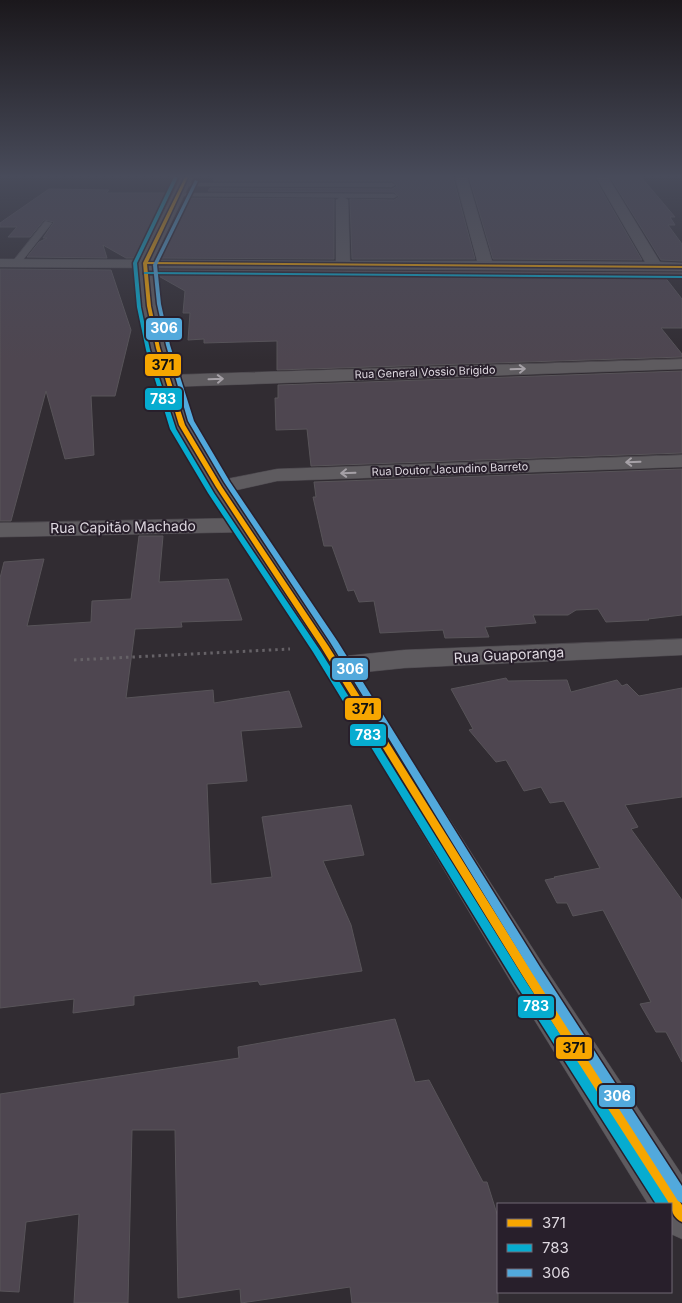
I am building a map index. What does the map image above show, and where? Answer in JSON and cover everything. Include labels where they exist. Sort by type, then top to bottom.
[{"type":"street","points":[[156,238],[144,263],[149,306],[167,381],[182,425],[219,487],[246,525],[331,657],[528,975],[682,1216]]},
{"type":"street","points":[[343,238],[343,265]]},
{"type":"street","points":[[478,238],[486,267]]},
{"type":"street","points":[[638,238],[655,267]]},
{"type":"street","points":[[0,263],[682,267]]},
{"type":"street","name":"Rua General Vossio Brigido","points":[[167,381],[682,364]]},
{"type":"street","name":"Rua Doutor Jacundino Barreto","points":[[219,487],[277,475],[682,460]]},
{"type":"street","name":"Rua Capitão Machado","points":[[0,530],[246,525]]},
{"type":"street","name":"Rua Guaporanga","points":[[331,657],[404,659],[682,647]]},
{"type":"lane","points":[[16,263],[36,238]]},
{"type":"path","points":[[74,660],[331,657]]},
{"type":"building","points":[[43,238],[148,238],[138,258],[126,258],[103,245],[107,258],[27,257],[39,242],[47,238]]},
{"type":"building","points":[[166,238],[334,238],[334,259],[156,258]]},
{"type":"building","points":[[351,238],[469,238],[475,259],[352,259]]},
{"type":"building","points":[[487,238],[629,238],[642,260],[493,259]]},
{"type":"building","points":[[647,238],[677,238],[682,244],[682,261],[661,260]]},
{"type":"building","points":[[0,269],[111,270],[131,330],[115,396],[91,396],[94,455],[65,459],[46,391],[11,521],[0,521]]},
{"type":"building","points":[[155,270],[682,273],[682,276],[664,276],[682,299],[682,328],[661,328],[682,354],[682,357],[277,370],[277,341],[204,343],[204,339],[188,340],[190,313],[183,313],[185,291],[155,274]]},
{"type":"building","points":[[682,371],[682,453],[311,466],[307,429],[276,430],[275,398],[278,398],[278,385]]},
{"type":"building","points":[[682,469],[682,615],[649,620],[606,622],[598,609],[576,610],[568,615],[533,615],[536,623],[485,627],[489,637],[445,638],[443,630],[380,633],[374,601],[359,602],[354,590],[348,591],[332,546],[324,546],[313,497],[316,497],[314,482]]},
{"type":"building","points":[[139,536],[163,536],[159,582],[228,579],[242,620],[181,622],[182,627],[135,629],[126,698],[213,690],[214,703],[289,691],[302,727],[241,731],[247,781],[207,784],[211,884],[272,877],[262,817],[351,805],[364,855],[323,861],[351,925],[362,971],[260,985],[258,981],[134,996],[134,1005],[73,1013],[74,999],[0,1008],[0,578],[4,562],[44,559],[27,626],[91,622],[92,601],[131,599]]},
{"type":"building","points":[[506,678],[508,681],[567,680],[571,692],[617,680],[622,686],[627,684],[639,696],[682,688],[682,797],[625,805],[638,827],[631,829],[682,900],[682,1062],[666,1032],[656,1032],[640,1004],[651,1002],[603,910],[573,916],[567,903],[557,903],[545,880],[600,868],[564,801],[550,803],[541,787],[524,791],[506,760],[496,762],[469,730],[473,729],[451,689]]},
{"type":"building","points":[[395,1019],[415,1082],[429,1080],[483,1182],[487,1182],[497,1214],[498,1303],[352,1303],[350,1287],[241,1303],[240,1289],[178,1298],[175,1130],[132,1130],[128,1303],[74,1303],[79,1214],[26,1222],[19,1292],[0,1291],[0,1094],[239,1058],[238,1047]]},
{"type":"transit line","name":"783","points":[[147,238],[135,263],[139,307],[148,350],[173,429],[211,493],[317,652],[519,980],[662,1203]]},
{"type":"transit line","name":"371","points":[[157,238],[145,263],[149,306],[158,348],[182,425],[219,487],[325,647],[528,975],[682,1216]]},
{"type":"transit line","name":"306","points":[[168,238],[155,265],[159,304],[168,345],[191,421],[227,482],[334,642],[536,970],[682,1197]]},
{"type":"transit line","name":"371","points":[[145,263],[682,267]]},
{"type":"transit line","name":"783","points":[[145,273],[682,277]]}]
